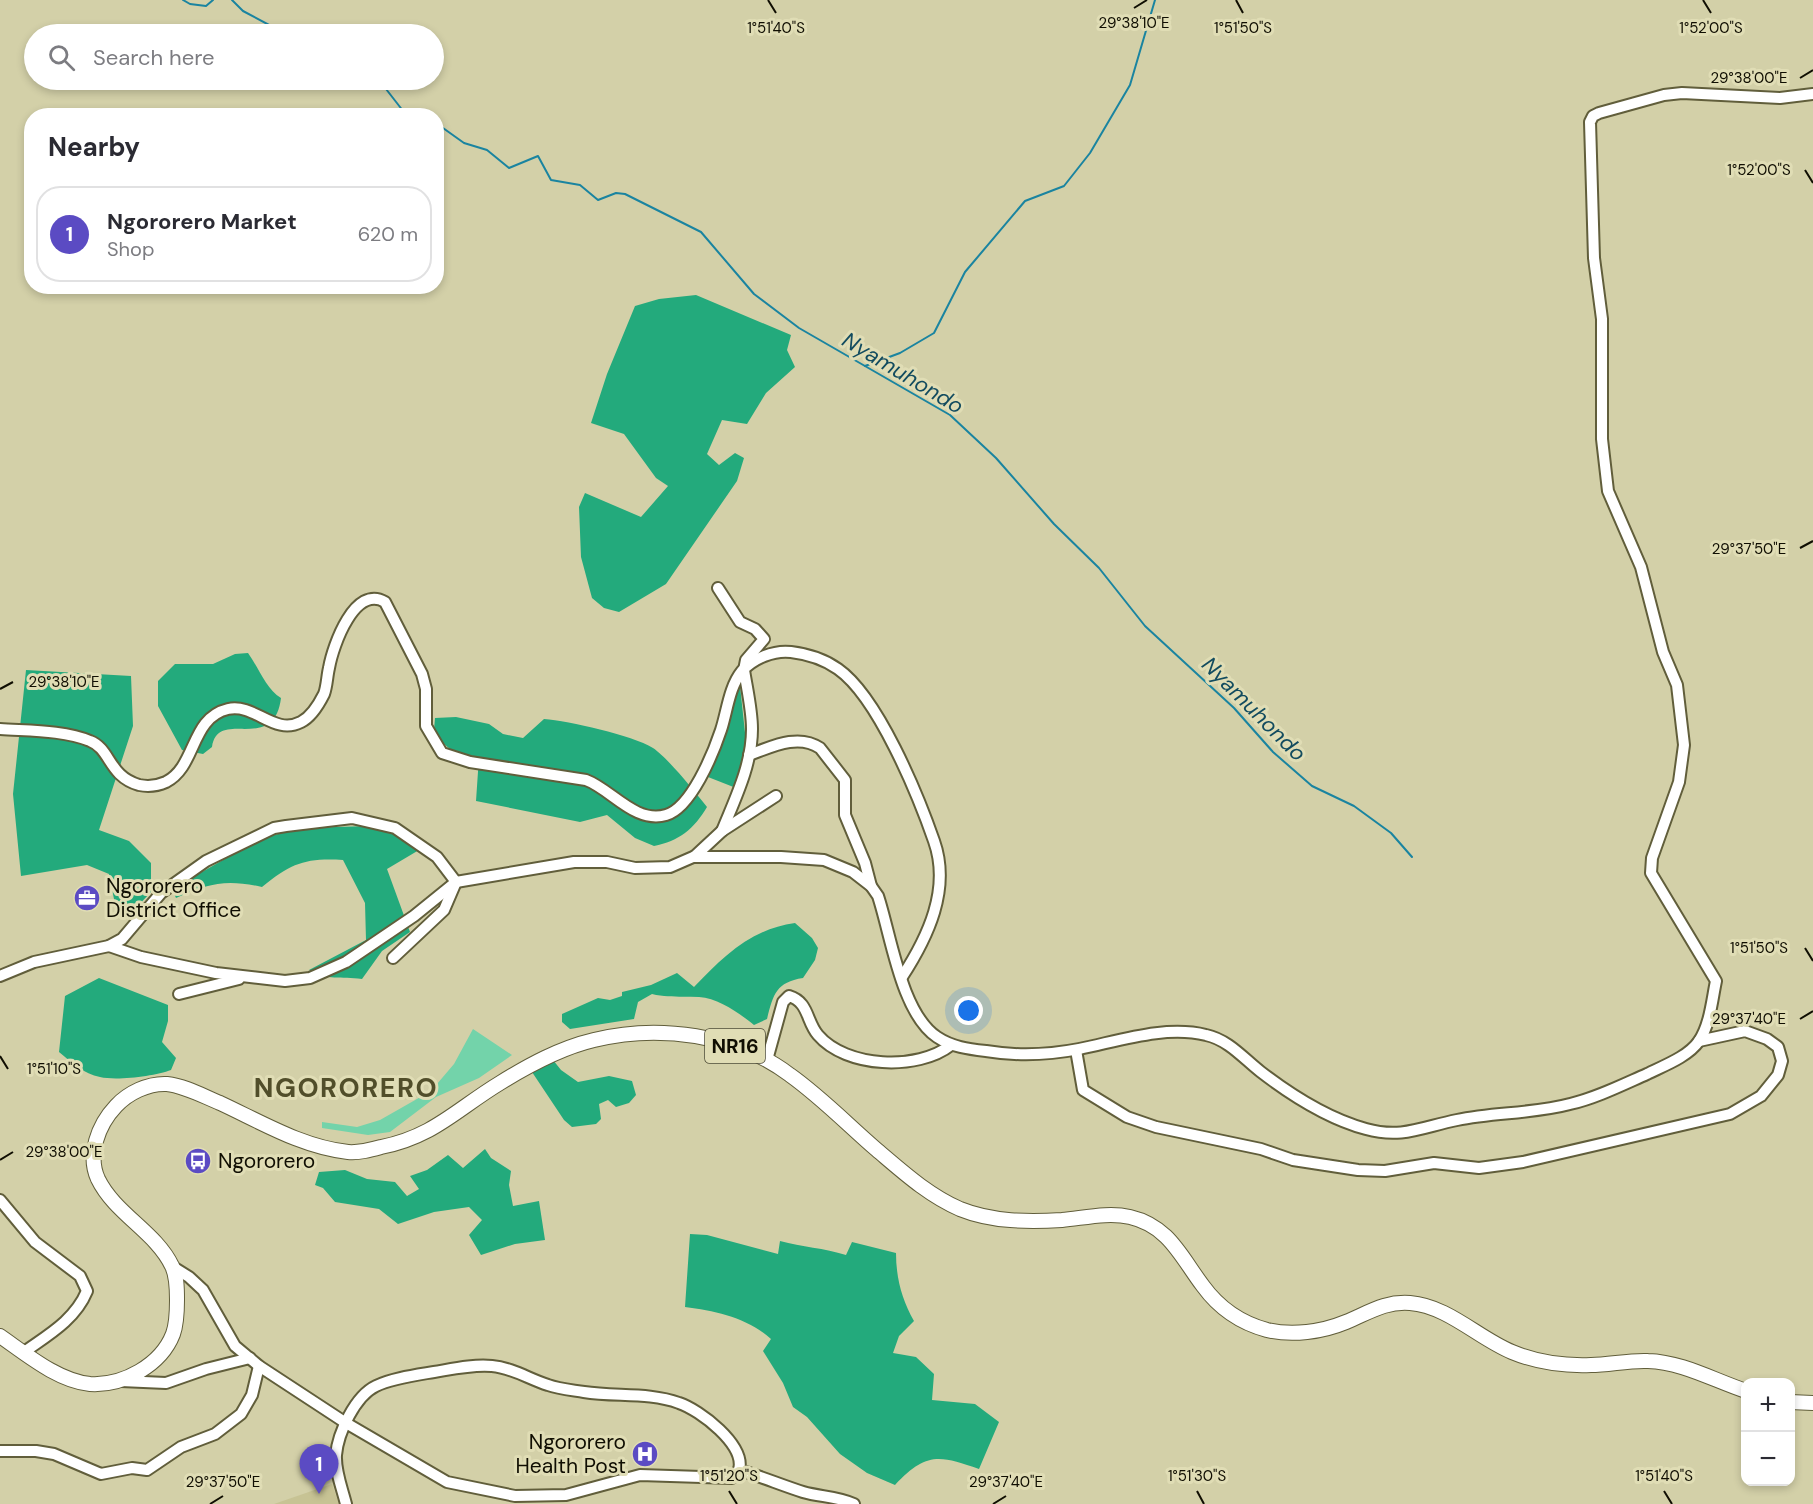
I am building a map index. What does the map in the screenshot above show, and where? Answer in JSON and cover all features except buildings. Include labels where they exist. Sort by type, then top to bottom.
[{"type":"main road","name":"NR16","points":[[0,1336],[72,1380],[90,1384],[121,1381],[152,1362],[173,1335],[178,1289],[173,1267],[151,1238],[119,1207],[96,1177],[97,1133],[116,1105],[135,1091],[153,1085],[169,1084],[194,1092],[310,1145],[355,1153],[423,1136],[525,1069],[559,1051],[594,1040],[657,1033],[705,1038],[740,1047],[766,1060],[791,1075],[913,1181],[935,1196],[961,1209],[986,1217],[1058,1220],[1111,1215],[1145,1222],[1175,1243],[1202,1285],[1216,1301],[1234,1317],[1259,1328],[1278,1332],[1315,1331],[1342,1324],[1385,1304],[1407,1302],[1426,1305],[1446,1314],[1483,1339],[1516,1354],[1541,1361],[1584,1366],[1646,1361],[1677,1365],[1741,1389]]},
{"type":"main road","points":[[1795,1402],[1813,1403]]},
{"type":"street","points":[[1699,1041],[1711,1008],[1716,981],[1651,873],[1652,858],[1678,782],[1684,745],[1677,685],[1663,652],[1641,567],[1608,491],[1602,439],[1602,319],[1594,258],[1590,122],[1593,116],[1599,113],[1664,95],[1720,93],[1780,98],[1813,94]]},
{"type":"street","points":[[0,729],[69,736],[92,741],[116,772],[127,781],[148,787],[165,783],[182,769],[200,728],[227,709],[247,708],[269,723],[288,725],[301,722],[316,708],[325,692],[329,665],[348,617],[364,600],[373,598],[385,602],[422,674],[426,689],[426,726],[442,753],[456,759],[586,780],[595,783],[619,803],[651,816],[664,816],[676,811],[692,792],[720,733],[734,686],[744,669],[746,660],[762,645],[764,639],[755,629],[740,622],[718,588]]},
{"type":"street","points":[[744,669],[762,657],[783,651],[820,658],[839,669],[856,687],[898,754],[935,843],[940,881],[936,904],[924,937],[902,977]]},
{"type":"street","points":[[722,831],[749,755],[752,729],[744,669]]},
{"type":"street","points":[[749,755],[791,742],[815,745],[820,748],[845,780],[845,815],[865,863],[871,886]]},
{"type":"street","points":[[109,946],[141,957],[245,977],[285,981],[310,978],[346,962],[414,916],[456,882],[574,862],[607,862],[643,868],[670,867],[693,857],[722,831],[776,796]]},
{"type":"street","points":[[0,976],[34,962],[109,946],[122,939],[161,893],[206,861],[274,828],[352,818],[395,828],[437,857],[456,882]]},
{"type":"street","points":[[693,857],[781,857],[824,860],[853,872],[871,886],[878,896],[902,977],[917,1015],[934,1035],[951,1046],[1011,1055],[1076,1050],[1144,1035],[1185,1033],[1208,1035],[1236,1049],[1260,1071],[1322,1110],[1365,1129],[1392,1134],[1413,1133],[1456,1120],[1569,1105],[1604,1093],[1675,1060],[1699,1041],[1744,1031],[1767,1039],[1778,1047],[1782,1061],[1778,1075],[1761,1096],[1730,1114],[1702,1123],[1627,1136],[1523,1162],[1479,1168],[1434,1163],[1384,1171],[1358,1170],[1293,1160],[1261,1149],[1156,1127],[1127,1117],[1083,1090],[1076,1050]]},
{"type":"street","points":[[393,958],[444,910],[456,882]]},
{"type":"street","points":[[179,994],[245,977]]},
{"type":"street","points":[[766,1060],[783,1002],[789,996],[804,1005],[819,1037],[862,1058],[889,1064],[908,1063],[939,1054],[951,1046]]},
{"type":"street","points":[[0,1200],[35,1242],[80,1276],[87,1291],[80,1307],[70,1318],[24,1352]]},
{"type":"street","points":[[173,1267],[189,1277],[202,1290],[235,1346],[259,1366],[346,1423],[447,1482],[515,1496],[566,1495],[640,1474],[732,1478],[739,1470],[737,1451],[728,1438],[703,1416],[680,1403],[650,1397],[586,1392],[548,1385],[526,1374],[492,1366],[417,1375],[377,1385],[361,1399],[346,1423],[336,1454],[337,1470],[346,1504]]},
{"type":"street","points":[[121,1381],[166,1383],[206,1369],[250,1358]]},
{"type":"street","points":[[0,1451],[36,1451],[54,1454],[101,1474],[132,1468],[147,1470],[181,1447],[215,1434],[241,1414],[252,1395],[259,1366]]},
{"type":"street","points":[[739,1470],[806,1493],[840,1498],[854,1504]]},
{"type":"shaded area","points":[[332,1484],[339,1504],[274,1504]]},
{"type":"green space","points":[[696,295],[791,335],[787,350],[795,367],[766,393],[747,424],[722,420],[707,454],[719,465],[735,453],[744,458],[737,481],[666,584],[619,612],[604,608],[592,598],[581,557],[579,507],[585,493],[641,517],[668,486],[656,478],[624,434],[591,423],[607,374],[635,306],[659,299]]},
{"type":"green space","points":[[248,653],[267,684],[281,698],[276,715],[268,724],[258,728],[224,730],[216,736],[212,747],[203,754],[182,750],[158,706],[158,681],[175,664],[213,664],[235,654]]},
{"type":"green space","points":[[26,670],[131,676],[133,726],[99,830],[129,841],[151,863],[151,892],[133,911],[115,904],[109,874],[87,865],[21,876],[13,794]]},
{"type":"green space","points":[[740,686],[746,742],[736,788],[708,777]]},
{"type":"green space","points":[[456,717],[489,724],[503,734],[523,738],[544,719],[631,738],[653,748],[666,759],[707,807],[697,822],[685,833],[671,841],[654,846],[635,838],[607,815],[580,822],[476,801],[479,757],[452,750],[443,743],[434,730],[435,718]]},
{"type":"green space","points":[[370,826],[394,833],[419,850],[387,869],[410,932],[382,951],[362,979],[328,977],[309,970],[366,940],[365,903],[343,860],[309,861],[291,867],[262,887],[238,883],[218,884],[176,898],[172,889],[260,839],[300,828]]},
{"type":"green space","points":[[795,923],[812,938],[818,948],[815,960],[803,978],[781,986],[771,1003],[767,1019],[754,1025],[729,1007],[714,1000],[652,994],[638,1002],[634,1019],[570,1029],[562,1022],[562,1014],[598,998],[610,1000],[622,996],[622,992],[651,985],[677,973],[694,987],[739,946],[765,931]]},
{"type":"green space","points":[[99,978],[168,1005],[168,1021],[162,1042],[176,1058],[171,1070],[136,1077],[100,1077],[73,1064],[59,1052],[65,996]]},
{"type":"green space","points":[[473,1029],[512,1055],[479,1078],[436,1097],[390,1132],[368,1135],[322,1128],[322,1122],[357,1127],[380,1120],[431,1091],[454,1064]]},
{"type":"green space","points":[[553,1060],[561,1070],[578,1082],[609,1076],[632,1081],[636,1095],[629,1103],[616,1107],[608,1100],[599,1104],[601,1119],[596,1124],[572,1127],[564,1120],[530,1069]]},
{"type":"green space","points":[[485,1149],[491,1158],[511,1171],[509,1185],[513,1206],[539,1201],[545,1240],[515,1244],[481,1255],[469,1235],[482,1220],[469,1207],[434,1212],[398,1224],[379,1209],[335,1202],[323,1188],[315,1185],[319,1172],[345,1170],[367,1179],[395,1182],[407,1196],[419,1189],[410,1176],[427,1170],[448,1155],[463,1168]]},
{"type":"green space","points":[[690,1234],[707,1235],[778,1254],[780,1241],[846,1255],[852,1242],[896,1253],[900,1289],[914,1321],[899,1336],[893,1353],[916,1357],[934,1374],[932,1400],[975,1404],[999,1422],[979,1469],[953,1461],[934,1459],[916,1467],[895,1485],[867,1473],[840,1454],[807,1417],[793,1407],[783,1383],[763,1351],[771,1339],[742,1321],[685,1307]]},
{"type":"waterway","name":"Nyamuhondo","points":[[183,0],[190,4],[206,6],[213,0]]},
{"type":"waterway","name":"Nyamuhondo","points":[[232,0],[243,11],[267,24]]},
{"type":"waterway","points":[[865,366],[900,353],[934,333],[965,272],[1025,201],[1064,186],[1090,153],[1130,85],[1155,0]]},
{"type":"waterway","name":"Nyamuhondo","points":[[387,90],[401,108]]},
{"type":"waterway","name":"Nyamuhondo","points":[[444,129],[464,143],[487,150],[509,168],[538,156],[551,180],[580,185],[598,200],[616,193],[625,194],[701,232],[754,294],[799,328],[950,415],[996,458],[1054,524],[1099,568],[1145,626],[1234,708],[1273,752],[1312,786],[1354,806],[1391,833],[1412,857]]},
{"type":"place","name":"Ngororero District Office","points":[[87,898]]},
{"type":"place","name":"Ngororero","points":[[198,1161]]},
{"type":"place","name":"Ngororero Health Post","points":[[645,1454]]},
{"type":"place","name":"Ngororero Market","points":[[319,1494]]},
{"type":"district","name":"NGORORERO","points":[[346,1087]]}]
